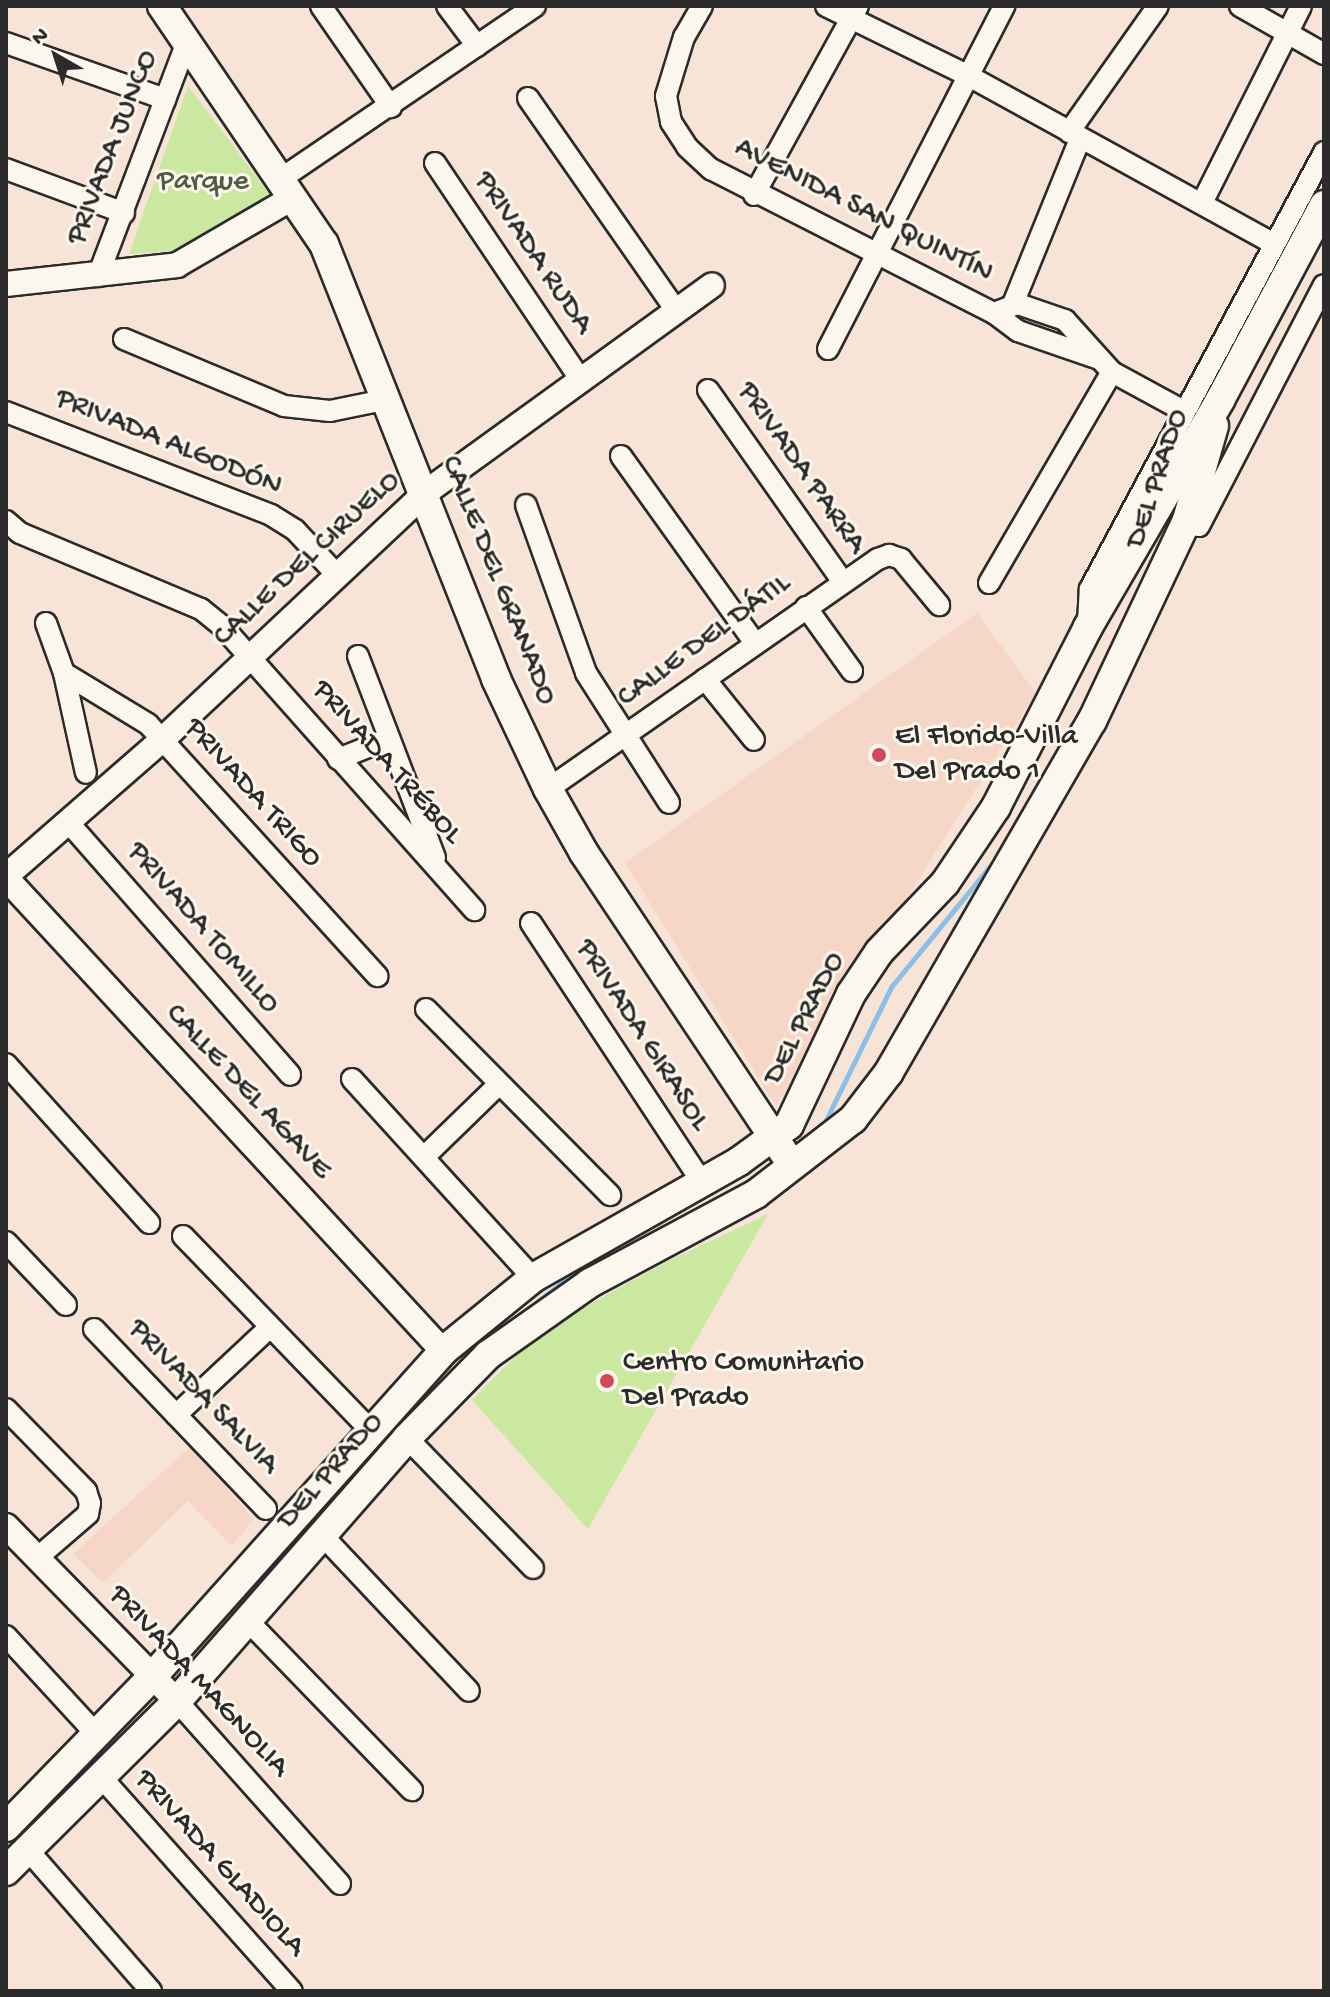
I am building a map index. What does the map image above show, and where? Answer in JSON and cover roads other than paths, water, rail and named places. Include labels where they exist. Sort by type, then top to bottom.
[{"type":"main road","name":"CALLE DEL GRANADO","points":[[162,6],[288,187],[346,291],[496,679],[548,789],[584,853],[794,1168]]},
{"type":"main road","points":[[1220,400],[1324,205]]},
{"type":"main road","name":"DEL PRADO","points":[[6,1871],[177,1701],[407,1438],[488,1355],[590,1283],[794,1168],[853,1119],[889,1072],[1092,721],[1187,520],[1220,400]]},
{"type":"main road","name":"DEL PRADO","points":[[8,1821],[152,1677],[443,1351],[533,1278],[775,1139],[802,1103],[851,994],[879,952],[945,883],[996,807],[1088,627],[1220,400]]},
{"type":"street","points":[[321,6],[391,107]]},
{"type":"street","points":[[447,6],[477,46]]},
{"type":"street","points":[[6,284],[177,265],[288,187],[391,107],[535,6]]},
{"type":"street","name":"AVENIDA SAN QUINTÍN","points":[[702,6],[673,66],[666,96],[671,122],[687,147],[711,169],[754,195],[998,318],[1013,304],[1065,320],[1104,365],[1182,410]]},
{"type":"street","points":[[826,6],[855,12],[1272,243]]},
{"type":"street","points":[[828,349],[879,257],[1004,6]]},
{"type":"street","points":[[1013,304],[1074,135],[1158,6]]},
{"type":"street","points":[[1240,6],[1324,54]]},
{"type":"street","points":[[1202,203],[1301,6]]},
{"type":"street","points":[[754,195],[855,12]]},
{"type":"street","name":"PRIVADA JUNCO","points":[[98,276],[187,42]]},
{"type":"street","points":[[6,43],[165,99]]},
{"type":"street","points":[[528,98],[676,310]]},
{"type":"street","points":[[1088,627],[1090,589],[1182,410],[1324,152]]},
{"type":"street","name":"PRIVADA RUDA","points":[[435,163],[580,379]]},
{"type":"street","points":[[6,169],[124,213]]},
{"type":"street","name":"CALLE DEL CIRUELO","points":[[6,877],[162,740],[425,493],[712,285]]},
{"type":"street","points":[[1187,520],[1199,526],[1324,285]]},
{"type":"street","points":[[989,583],[1104,365],[998,318]]},
{"type":"street","points":[[124,339],[217,381],[310,412],[389,399]]},
{"type":"street","name":"PRIVADA PARRA","points":[[708,390],[843,582]]},
{"type":"street","name":"PRIVADA ALGODÓN","points":[[6,412],[271,515],[295,530],[336,574]]},
{"type":"street","points":[[621,456],[755,643]]},
{"type":"street","points":[[526,505],[586,673],[624,737],[669,803]]},
{"type":"street","name":"PRIVADA TRÉBOL","points":[[6,521],[20,533],[201,609],[251,658],[338,759],[436,863],[474,910]]},
{"type":"street","name":"CALLE DEL DÁTIL","points":[[548,789],[806,607],[889,555],[901,559],[939,605]]},
{"type":"street","points":[[806,607],[852,671]]},
{"type":"street","points":[[46,623],[64,673],[86,773]]},
{"type":"street","points":[[358,656],[436,863]]},
{"type":"street","name":"PRIVADA TRIGO","points":[[64,673],[127,708],[162,740],[377,976]]},
{"type":"street","points":[[705,679],[754,740]]},
{"type":"street","points":[[338,759],[388,739]]},
{"type":"street","name":"PRIVADA TOMILLO","points":[[69,823],[290,1075]]},
{"type":"street","name":"CALLE DEL AGAVE","points":[[6,877],[443,1351]]},
{"type":"street","name":"PRIVADA GIRASOL","points":[[531,923],[702,1182]]},
{"type":"street","points":[[426,1009],[610,1195]]},
{"type":"street","points":[[6,1064],[149,1223]]},
{"type":"street","points":[[352,1079],[533,1278]]},
{"type":"street","points":[[424,1157],[499,1084]]},
{"type":"street","points":[[183,1236],[371,1431]]},
{"type":"street","points":[[6,1242],[66,1305]]},
{"type":"street","points":[[176,1415],[269,1328]]},
{"type":"street","name":"PRIVADA SALVIA","points":[[94,1329],[266,1509]]},
{"type":"street","points":[[6,1409],[86,1491],[90,1503],[88,1514],[37,1558]]},
{"type":"street","points":[[407,1438],[533,1568]]},
{"type":"street","name":"PRIVADA MAGNOLIA","points":[[6,1526],[177,1701],[340,1884]]},
{"type":"street","points":[[322,1535],[469,1691]]},
{"type":"street","points":[[247,1620],[412,1790]]},
{"type":"street","points":[[6,1636],[97,1735]]},
{"type":"street","name":"PRIVADA GLADIOLA","points":[[102,1778],[292,1991]]},
{"type":"street","points":[[28,1850],[151,1991]]},
{"type":"waterway","points":[[823,1126],[891,987],[999,855]]},
{"type":"waterway","points":[[519,1316],[564,1281],[698,1209]]},
{"type":"waterway","points":[[176,1681],[188,1667]]},
{"type":"waterway","points":[[6,1848],[100,1758]]},
{"type":"place","name":"El Florido-Villa Del Prado 1","points":[[879,755]]},
{"type":"place","name":"Centro Comunitario Del Prado","points":[[607,1381]]},
{"type":"park label","name":"Parque","points":[[203,183]]}]
